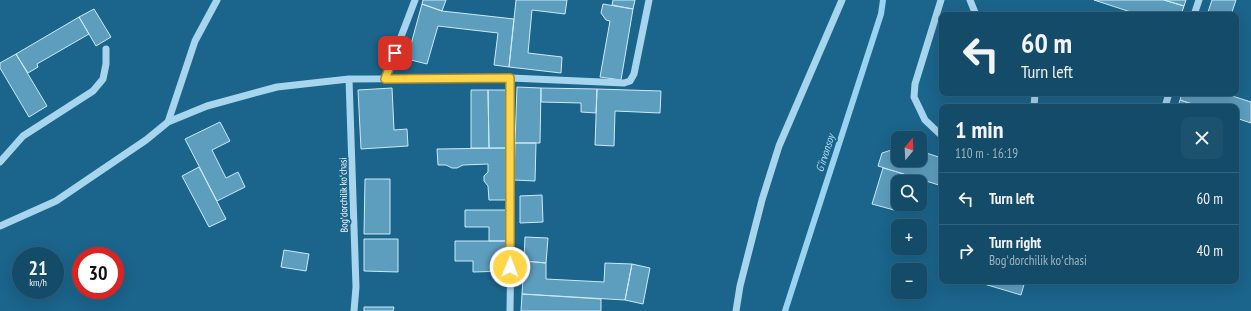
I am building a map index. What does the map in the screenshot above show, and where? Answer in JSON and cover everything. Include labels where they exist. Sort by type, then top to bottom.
[{"type":"street","points":[[168,122],[195,41],[217,0]]},
{"type":"street","points":[[385,79],[415,0]]},
{"type":"street","points":[[0,226],[56,201],[146,140],[168,122],[207,106],[277,87],[349,79],[510,78],[624,83],[630,81],[634,74],[649,0]]},
{"type":"street","points":[[736,311],[740,286],[762,200],[779,146],[842,0]]},
{"type":"street","points":[[939,133],[925,120],[914,97],[915,84],[940,0]]},
{"type":"street","points":[[970,0],[975,12]]},
{"type":"street","points":[[1195,12],[1199,0]]},
{"type":"street","points":[[0,162],[23,136],[93,90],[103,79],[106,64],[106,50]]},
{"type":"street","points":[[510,78],[510,311]]},
{"type":"street","name":"Bogʻdorchilik koʻchasi","points":[[349,79],[356,287],[354,311]]},
{"type":"building","points":[[423,0],[446,0],[442,11],[422,4]]},
{"type":"building","points":[[516,0],[567,0],[565,14],[532,10],[528,53],[562,57],[561,73],[509,67]]},
{"type":"building","points":[[613,0],[635,0],[633,9],[612,5]]},
{"type":"building","points":[[1094,0],[1164,0],[1184,6],[1182,12],[1131,12]]},
{"type":"building","points":[[1164,0],[1186,0],[1184,6]]},
{"type":"building","points":[[1212,0],[1236,0],[1232,12],[1208,12]]},
{"type":"building","points":[[422,4],[442,11],[514,19],[509,67],[494,65],[498,33],[438,26],[427,64],[407,59]]},
{"type":"building","points":[[603,4],[633,9],[621,80],[600,77],[610,21],[606,20],[601,13]]},
{"type":"building","points":[[94,9],[111,37],[96,46],[79,17]]},
{"type":"building","points":[[79,17],[89,34],[37,64],[38,67],[28,73],[16,54]]},
{"type":"building","points":[[16,54],[47,106],[29,117],[0,68],[0,63]]},
{"type":"building","points":[[517,87],[541,88],[540,143],[515,143]]},
{"type":"building","points":[[392,88],[394,130],[407,129],[408,146],[361,149],[358,90]]},
{"type":"building","points":[[541,88],[597,89],[596,113],[581,112],[581,103],[541,102]]},
{"type":"building","points":[[597,89],[661,91],[660,113],[615,111],[614,146],[595,145]]},
{"type":"building","points":[[471,90],[488,90],[489,148],[471,148]]},
{"type":"building","points":[[488,90],[506,90],[507,148],[489,148]]},
{"type":"building","points":[[1181,96],[1232,96],[1251,102],[1251,123],[1239,119],[1239,104],[1192,104],[1180,100]]},
{"type":"building","points":[[1180,100],[1192,104],[1179,104]]},
{"type":"building","points":[[220,122],[230,141],[212,150],[226,178],[238,172],[245,187],[217,201],[185,139]]},
{"type":"building","points":[[515,143],[536,143],[535,181],[514,180]]},
{"type":"building","points":[[507,148],[507,200],[489,200],[488,186],[484,181],[484,176],[488,172],[488,164],[463,165],[457,168],[452,168],[446,165],[438,165],[437,149]]},
{"type":"building","points":[[891,150],[891,167],[927,167],[927,153],[939,157],[939,185],[927,181],[927,175],[907,175],[878,166],[882,153]]},
{"type":"building","points":[[199,167],[226,219],[209,227],[182,176]]},
{"type":"building","points":[[883,168],[904,174],[891,175],[891,209],[872,204]]},
{"type":"building","points":[[365,179],[390,179],[390,234],[364,234]]},
{"type":"building","points":[[542,195],[543,222],[520,223],[520,196]]},
{"type":"building","points":[[465,210],[507,210],[507,241],[489,241],[489,227],[465,227]]},
{"type":"building","points":[[525,237],[548,238],[546,263],[524,261]]},
{"type":"building","points":[[364,239],[398,239],[398,272],[364,271]]},
{"type":"building","points":[[455,241],[507,241],[508,271],[473,272],[473,261],[455,261]]},
{"type":"building","points":[[284,250],[309,254],[306,271],[281,267]]},
{"type":"building","points":[[524,261],[546,263],[546,279],[604,282],[605,263],[632,264],[625,300],[522,294]]},
{"type":"building","points":[[632,264],[650,268],[643,304],[625,300]]},
{"type":"building","points":[[984,284],[1024,284],[1021,295]]},
{"type":"building","points":[[522,294],[601,299],[601,311],[521,311]]},
{"type":"building","points":[[364,307],[394,307],[393,311],[364,311]]},
{"type":"waterway","name":"G‘irvonsoy","points":[[785,311],[881,14],[883,0]]},
{"type":"route","points":[[395,53],[385,79],[510,78],[510,267]]}]
